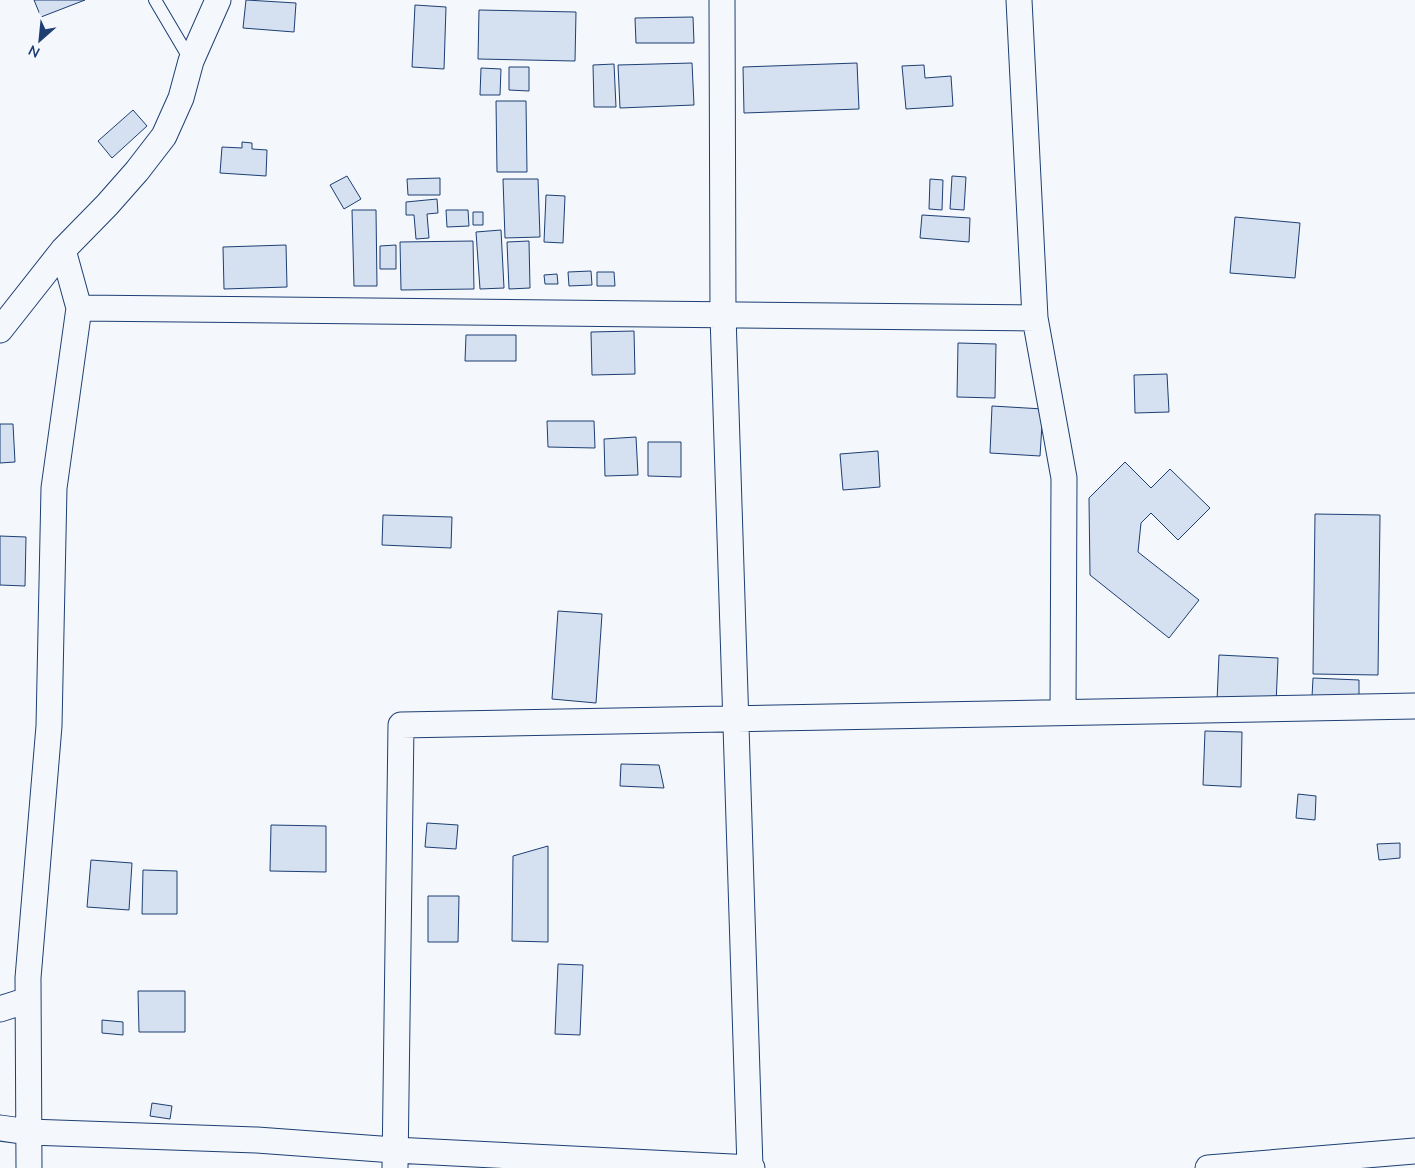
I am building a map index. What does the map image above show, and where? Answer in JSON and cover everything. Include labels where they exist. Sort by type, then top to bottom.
[{"type":"street","points":[[0,330],[63,250],[107,205],[164,136],[181,98],[191,62],[218,0]]},
{"type":"street","points":[[0,1128],[28,1132],[257,1140],[395,1159],[750,1168],[723,315],[722,0]]},
{"type":"street","points":[[1019,0],[1035,318],[1064,478],[1063,712]]},
{"type":"street","points":[[29,1168],[28,978],[48,726],[54,488],[79,308],[63,250]]},
{"type":"street","points":[[79,308],[1035,318]]},
{"type":"street","points":[[395,1159],[401,724],[1415,706]]},
{"type":"street","points":[[0,1009],[28,1000]]},
{"type":"street","points":[[1208,1168],[1415,1151]]},
{"type":"lane","points":[[155,0],[191,62]]},
{"type":"building","points":[[34,0],[85,0],[41,17]]},
{"type":"building","points":[[246,0],[296,3],[294,32],[243,28]]},
{"type":"building","points":[[415,5],[446,7],[444,69],[412,67]]},
{"type":"building","points":[[479,10],[576,12],[575,61],[478,59]]},
{"type":"building","points":[[693,17],[694,43],[636,43],[635,18]]},
{"type":"building","points":[[692,63],[694,105],[620,108],[618,65]]},
{"type":"building","points":[[857,63],[859,109],[744,113],[743,67]]},
{"type":"building","points":[[614,64],[616,107],[594,107],[593,65]]},
{"type":"building","points":[[924,65],[925,78],[951,76],[953,106],[906,109],[902,66]]},
{"type":"building","points":[[509,67],[529,67],[529,91],[509,90]]},
{"type":"building","points":[[481,68],[501,69],[500,95],[480,95]]},
{"type":"building","points":[[496,101],[526,101],[527,172],[497,172]]},
{"type":"building","points":[[133,110],[147,126],[112,158],[98,141]]},
{"type":"building","points":[[242,142],[252,143],[252,149],[267,150],[266,176],[220,173],[222,147],[242,148]]},
{"type":"building","points":[[347,176],[361,199],[344,209],[330,185]]},
{"type":"building","points":[[952,176],[966,177],[964,210],[950,209]]},
{"type":"building","points":[[440,178],[440,195],[408,195],[407,179]]},
{"type":"building","points":[[503,179],[538,179],[540,237],[505,238]]},
{"type":"building","points":[[930,179],[943,180],[942,210],[929,209]]},
{"type":"building","points":[[546,195],[565,196],[563,243],[544,242]]},
{"type":"building","points":[[437,199],[438,213],[427,214],[429,238],[416,239],[414,215],[406,215],[406,202]]},
{"type":"building","points":[[352,210],[376,210],[377,286],[354,286]]},
{"type":"building","points":[[446,210],[468,210],[469,226],[447,227]]},
{"type":"building","points":[[473,212],[483,212],[483,225],[473,225]]},
{"type":"building","points":[[922,215],[970,218],[969,242],[920,238]]},
{"type":"building","points":[[1235,217],[1300,223],[1295,278],[1230,273]]},
{"type":"building","points":[[501,230],[504,288],[480,289],[476,232]]},
{"type":"building","points":[[473,241],[474,289],[401,290],[400,242]]},
{"type":"building","points":[[529,241],[530,288],[509,289],[507,242]]},
{"type":"building","points":[[286,245],[287,287],[224,289],[223,247]]},
{"type":"building","points":[[396,245],[396,269],[380,269],[380,246]]},
{"type":"building","points":[[591,271],[592,285],[569,286],[568,272]]},
{"type":"building","points":[[597,272],[614,272],[615,286],[597,286]]},
{"type":"building","points":[[557,274],[558,284],[545,284],[544,275]]},
{"type":"building","points":[[634,331],[635,374],[592,375],[591,332]]},
{"type":"building","points":[[466,335],[516,335],[516,361],[465,361]]},
{"type":"building","points":[[958,343],[996,344],[995,398],[957,397]]},
{"type":"building","points":[[1167,374],[1169,412],[1135,413],[1134,375]]},
{"type":"building","points":[[992,406],[1043,409],[1040,456],[990,453]]},
{"type":"building","points":[[547,421],[594,421],[595,448],[548,447]]},
{"type":"building","points":[[0,424],[13,424],[15,462],[0,463]]},
{"type":"building","points":[[636,437],[638,475],[605,476],[604,439]]},
{"type":"building","points":[[648,442],[681,442],[681,477],[648,476]]},
{"type":"building","points":[[878,451],[880,487],[843,490],[840,454]]},
{"type":"building","points":[[1125,462],[1151,488],[1170,469],[1210,508],[1178,540],[1151,513],[1141,523],[1138,552],[1199,600],[1169,638],[1090,575],[1089,498]]},
{"type":"building","points":[[1315,514],[1380,515],[1378,675],[1313,674]]},
{"type":"building","points":[[383,515],[452,517],[451,548],[382,545]]},
{"type":"building","points":[[0,536],[26,537],[25,586],[0,585]]},
{"type":"building","points":[[558,611],[602,614],[596,703],[552,699]]},
{"type":"building","points":[[1219,655],[1278,658],[1276,704],[1217,701]]},
{"type":"building","points":[[1313,678],[1359,680],[1359,698],[1312,697]]},
{"type":"building","points":[[1205,731],[1242,732],[1241,787],[1203,785]]},
{"type":"building","points":[[621,764],[659,765],[664,788],[620,786]]},
{"type":"building","points":[[1298,794],[1316,796],[1315,820],[1296,818]]},
{"type":"building","points":[[427,823],[458,825],[456,849],[425,847]]},
{"type":"building","points":[[271,825],[326,826],[326,872],[270,871]]},
{"type":"building","points":[[1400,843],[1400,858],[1379,860],[1377,844]]},
{"type":"building","points":[[548,846],[548,942],[512,941],[513,856]]},
{"type":"building","points":[[91,860],[132,863],[129,910],[87,907]]},
{"type":"building","points":[[143,870],[177,871],[177,914],[142,914]]},
{"type":"building","points":[[428,896],[459,896],[458,942],[428,942]]},
{"type":"building","points":[[558,964],[583,965],[580,1035],[555,1034]]},
{"type":"building","points":[[138,991],[185,991],[185,1032],[139,1032]]},
{"type":"building","points":[[102,1020],[123,1022],[123,1035],[102,1033]]},
{"type":"building","points":[[152,1103],[172,1106],[170,1119],[150,1116]]}]
